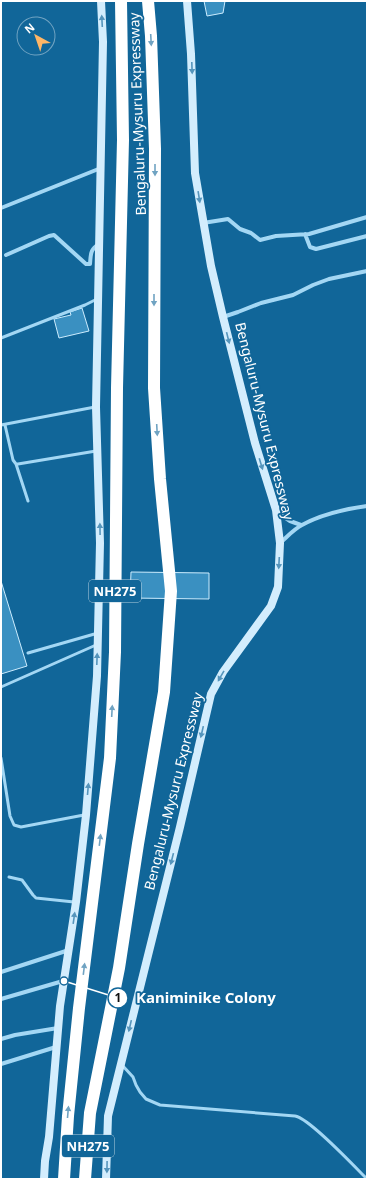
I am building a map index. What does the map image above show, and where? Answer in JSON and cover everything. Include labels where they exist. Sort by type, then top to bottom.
[{"type":"highway","name":"Bengaluru-Mysuru Expressway","points":[[64,1179],[68,1116],[80,1000],[110,758],[115,652],[117,388],[123,140],[121,1]]},
{"type":"highway","name":"Bengaluru-Mysuru Expressway","points":[[85,1179],[90,1113],[119,968],[138,844],[164,692],[171,591],[160,479],[154,388],[155,149],[151,36],[148,1]]},
{"type":"street","name":"NH275","points":[[44,1179],[58,1028],[76,902],[86,815],[97,676],[100,543],[96,407],[103,42],[101,1]]},
{"type":"street","name":"Bengaluru-Mysuru Expressway","points":[[106,1179],[108,1116],[180,827],[211,694],[223,672],[271,606],[278,588],[280,543],[276,510],[254,443],[223,317],[211,266],[195,173],[191,54],[187,1]]},
{"type":"street","points":[[1,208],[101,168]]},
{"type":"street","points":[[203,223],[228,219],[240,229],[251,233],[260,240],[276,236],[305,234],[367,217]]},
{"type":"street","points":[[305,234],[310,247],[316,249],[367,236]]},
{"type":"street","points":[[6,255],[54,235],[89,265],[91,251],[100,244]]},
{"type":"street","points":[[223,317],[261,303],[292,295],[329,279],[367,271]]},
{"type":"street","points":[[280,543],[301,525],[343,509],[367,506]]},
{"type":"street","points":[[276,510],[290,521],[301,525]]},
{"type":"street","points":[[1,972],[69,950]]},
{"type":"street","points":[[1,999],[64,981]]},
{"type":"street","points":[[1,1039],[58,1028]]},
{"type":"street","points":[[1,1064],[56,1047]]},
{"type":"lane","points":[[1,338],[85,305],[98,298]]},
{"type":"lane","points":[[28,501],[16,464],[13,460],[3,425],[96,407]]},
{"type":"lane","points":[[16,464],[98,451]]},
{"type":"lane","points":[[28,653],[98,633]]},
{"type":"lane","points":[[1,687],[98,644]]},
{"type":"lane","points":[[1,758],[10,816],[14,825],[22,827],[86,815]]},
{"type":"lane","points":[[9,877],[22,880],[36,898],[76,902]]},
{"type":"lane","points":[[121,1063],[133,1077],[140,1092],[146,1099],[160,1105],[295,1116],[301,1118],[313,1126],[367,1179]]},
{"type":"building","points":[[204,1],[225,1],[223,13],[207,16]]},
{"type":"building","points":[[82,308],[89,331],[59,338],[54,319],[71,315],[70,312]]},
{"type":"building","points":[[131,572],[209,573],[209,599],[130,598]]},
{"type":"building","points":[[1,581],[27,666],[1,674]]},
{"type":"place","name":"Kaniminike Colony","points":[[64,981]]}]
